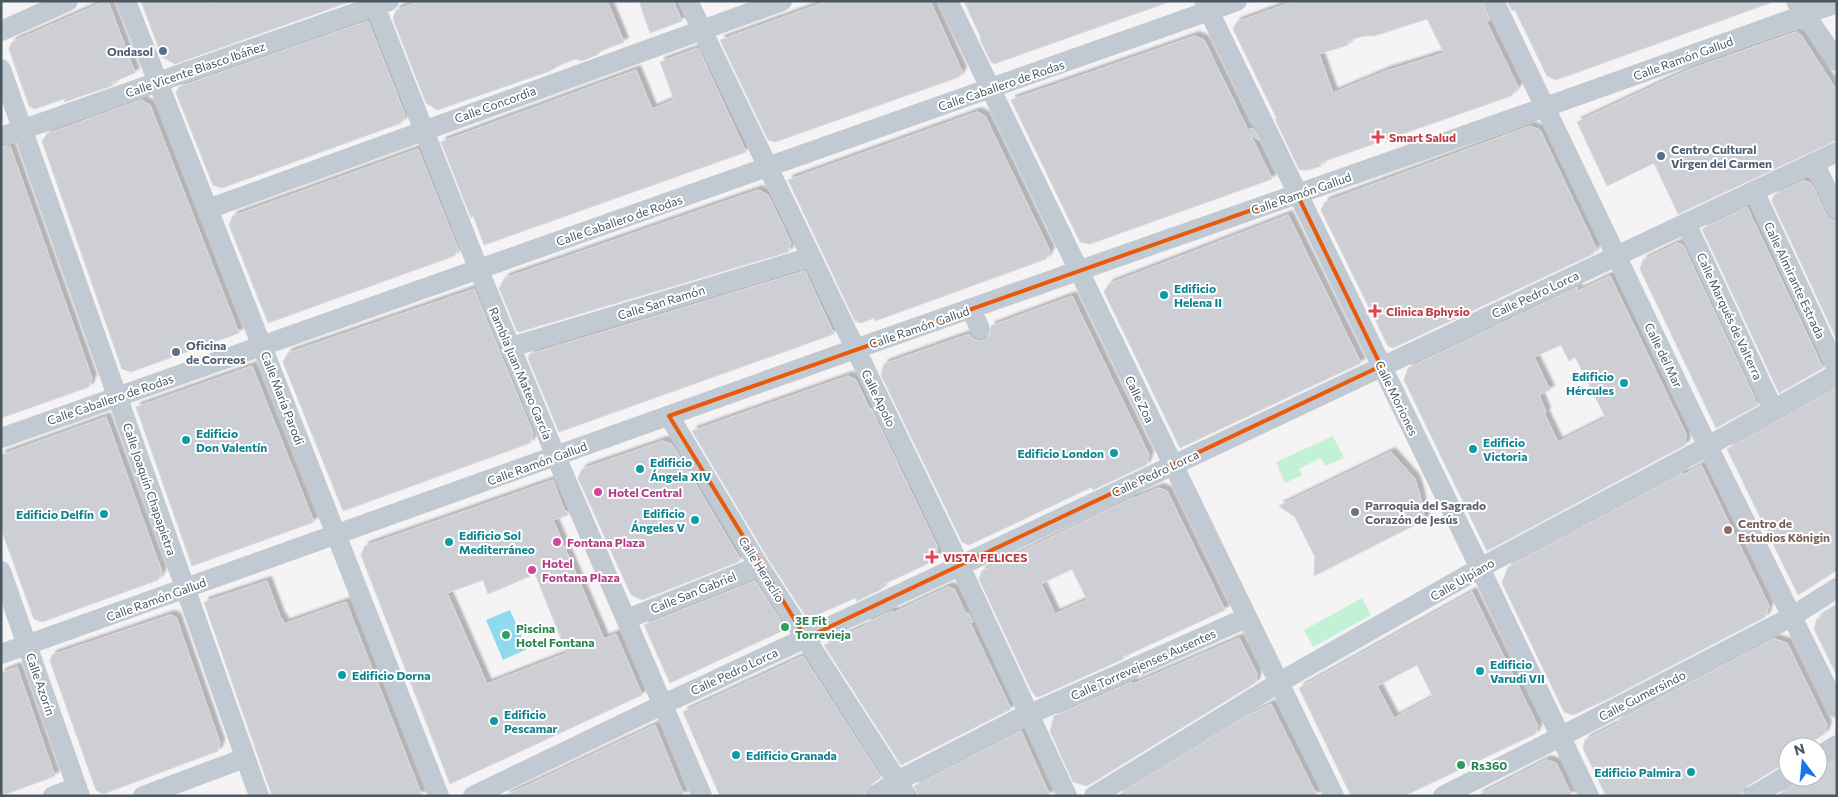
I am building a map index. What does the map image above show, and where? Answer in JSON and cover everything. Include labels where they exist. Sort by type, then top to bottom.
[{"type":"street","points":[[1,31],[68,1]]},
{"type":"street","name":"Calle María Parodi","points":[[126,1],[439,796]]},
{"type":"street","name":"Calle Apolo","points":[[688,1],[960,566],[1068,796]]},
{"type":"street","name":"Calle Concordia","points":[[208,209],[782,1]]},
{"type":"street","name":"Calle Zoa","points":[[948,1],[1172,466],[1334,796]]},
{"type":"street","name":"Calle Caballero de Rodas","points":[[1,438],[990,88],[1206,6],[1237,1]]},
{"type":"street","name":"Calle del Mar","points":[[1494,1],[1708,446],[1837,708]]},
{"type":"street","name":"Calle Vicente Blasco Ibáñez","points":[[1,138],[379,3]]},
{"type":"street","name":"Rambla Juan Mateo García","points":[[379,3],[424,130],[478,269],[702,796]]},
{"type":"street","name":"Calle Ramón Gallud","points":[[1,654],[970,309],[1681,59],[1801,8],[1837,3]]},
{"type":"street","name":"Calle Moriones","points":[[1206,6],[1589,796]]},
{"type":"street","points":[[1801,8],[1837,61]]},
{"type":"street","points":[[1545,107],[1564,108],[1622,90],[1674,68],[1681,59]]},
{"type":"street","name":"Calle Joaquín Chapapietra","points":[[1,69],[259,796]]},
{"type":"street","name":"Calle Pedro Lorca","points":[[473,796],[664,704],[1837,152]]},
{"type":"street","points":[[1814,163],[1837,210]]},
{"type":"street","name":"Calle Almirante Estrada","points":[[1754,191],[1837,368]]},
{"type":"street","name":"Calle Marqués de Valterra","points":[[1686,223],[1773,409]]},
{"type":"street","name":"Calle San Ramón","points":[[511,347],[811,257]]},
{"type":"street","points":[[970,309],[980,330]]},
{"type":"street","name":"Calle Ulpiano","points":[[1094,796],[1278,683],[1480,568],[1708,446],[1837,374]]},
{"type":"street","name":"Calle Heraclio","points":[[669,416],[759,566],[806,638],[895,788]]},
{"type":"street","name":"Calle San Gabriel","points":[[627,619],[759,566]]},
{"type":"street","name":"Calle Azorín","points":[[1,571],[78,792]]},
{"type":"street","name":"Calle Gumersindo","points":[[1443,796],[1791,617],[1837,588]]},
{"type":"street","name":"Calle Torrevejenses Ausentes","points":[[1039,710],[1246,618]]},
{"type":"street","points":[[895,788],[1018,719]]},
{"type":"street","points":[[182,788],[246,761]]},
{"type":"street","points":[[143,796],[246,761]]},
{"type":"street","points":[[1753,796],[1778,781]]},
{"type":"street","points":[[53,796],[78,792]]},
{"type":"highlighted area","points":[[1297,194],[1381,366],[806,638],[669,416]]},
{"type":"green space","points":[[1333,436],[1344,458],[1325,466],[1321,458],[1299,469],[1302,475],[1285,483],[1276,462]]},
{"type":"green space","points":[[1362,598],[1371,615],[1313,647],[1304,630]]},
{"type":"water","name":"Piscina Hotel Fontana","points":[[510,610],[527,649],[503,660],[486,620]]},
{"type":"building","points":[[108,1],[135,73],[110,83],[114,85],[64,102],[66,98],[35,109],[29,106],[9,49],[12,42]]},
{"type":"building","points":[[141,1],[210,1],[211,3],[215,1],[352,1],[175,64],[162,57]]},
{"type":"building","points":[[421,1],[607,1],[624,42],[581,61],[576,59],[550,71],[437,110],[426,103],[393,19],[396,10]]},
{"type":"building","points":[[639,1],[673,1],[682,21],[650,33]]},
{"type":"building","points":[[828,1],[930,1],[962,71],[959,77],[775,142],[768,140],[720,40]]},
{"type":"building","points":[[964,1],[1166,1],[1166,3],[994,64],[991,62],[980,39]]},
{"type":"building","points":[[1295,1],[1482,1],[1490,20],[1486,21],[1518,87],[1511,96],[1319,163],[1321,166],[1301,170],[1233,29],[1237,22]],"holes":[[[1427,19],[1444,53],[1386,71],[1333,93],[1319,54],[1348,45],[1347,41],[1363,36],[1374,36]]]},
{"type":"building","points":[[1507,1],[1770,1],[1770,3],[1556,80],[1547,76],[1515,10],[1512,11]]},
{"type":"building","points":[[368,21],[405,115],[401,123],[222,188],[213,185],[176,93],[179,87]]},
{"type":"building","points":[[1796,32],[1801,35],[1837,91],[1837,140],[1678,214],[1654,163],[1607,186],[1577,122],[1688,70]]},
{"type":"building","points":[[1195,36],[1204,40],[1248,130],[1253,128],[1259,140],[1250,134],[1272,179],[1090,244],[1080,242],[1011,100]]},
{"type":"building","points":[[698,48],[746,152],[484,245],[473,215],[471,218],[441,142],[636,70],[652,109],[674,100],[660,62]]},
{"type":"building","points":[[141,100],[150,105],[239,333],[131,372],[122,369],[42,141],[47,134]]},
{"type":"building","points":[[977,112],[985,116],[1050,251],[1046,259],[875,321],[874,318],[861,323],[855,321],[788,180]]},
{"type":"building","points":[[1530,126],[1540,130],[1596,248],[1593,254],[1393,348],[1388,346],[1321,210],[1325,202]]},
{"type":"building","points":[[10,146],[92,378],[89,387],[1,418],[1,149]]},
{"type":"building","points":[[418,149],[458,249],[454,256],[268,323],[229,225],[233,216]]},
{"type":"building","points":[[1803,181],[1811,183],[1827,216],[1837,222],[1837,340],[1772,201],[1774,195]]},
{"type":"building","points":[[758,190],[768,195],[791,243],[788,252],[519,332],[517,331],[499,288],[505,278]]},
{"type":"building","points":[[1747,207],[1823,368],[1779,393],[1702,229]]},
{"type":"building","points":[[1288,215],[1361,363],[1180,448],[1104,292],[1109,284]]},
{"type":"building","points":[[1678,243],[1683,245],[1758,405],[1716,428],[1640,269],[1643,260]]},
{"type":"building","points":[[805,271],[834,334],[559,432],[528,358],[530,354]]},
{"type":"building","points":[[1610,276],[1686,434],[1685,445],[1487,551],[1404,380],[1408,368],[1578,287],[1576,292]],"holes":[[[1561,345],[1569,361],[1575,357],[1606,418],[1558,442],[1544,413],[1546,412],[1539,395],[1550,390],[1534,357]]]},
{"type":"building","points":[[474,289],[533,433],[530,443],[343,511],[283,362],[288,353]]},
{"type":"building","points":[[1072,296],[1149,455],[1146,465],[1093,490],[1092,487],[969,545],[962,542],[881,375],[884,364],[969,334],[973,339],[984,340],[990,336],[991,326]]},
{"type":"building","points":[[252,366],[314,522],[192,566],[136,407]]},
{"type":"building","points":[[848,376],[856,380],[870,410],[871,408],[937,546],[938,559],[880,586],[882,589],[857,601],[855,598],[812,617],[805,615],[769,560],[692,431]]},
{"type":"building","points":[[1837,388],[1837,570],[1798,595],[1727,449]]},
{"type":"building","points":[[106,417],[162,572],[158,580],[42,622],[34,619],[1,529],[1,455]]},
{"type":"building","points":[[663,441],[672,444],[739,557],[738,562],[642,600],[631,595],[578,478],[582,469]]},
{"type":"building","name":"Parroquia del Sagrado Corazón de Jesús","points":[[1391,452],[1415,479],[1425,520],[1314,576],[1315,557],[1295,517],[1279,506]]},
{"type":"building","points":[[1701,465],[1769,606],[1765,617],[1608,699],[1573,715],[1564,712],[1502,583],[1508,567]]},
{"type":"building","points":[[553,480],[565,512],[566,510],[568,515],[553,520],[604,639],[616,634],[642,695],[450,784],[361,555],[365,546]],"holes":[[[535,574],[567,653],[487,684],[447,593],[483,580],[488,594]]]},
{"type":"building","points":[[1159,488],[1167,491],[1225,610],[1123,657],[1123,659],[1036,697],[979,579],[982,571],[1134,498]],"holes":[[[1072,569],[1087,600],[1055,614],[1041,584]]]},
{"type":"building","points":[[267,581],[284,624],[346,602],[422,796],[272,796],[204,602]]},
{"type":"building","points":[[755,581],[786,629],[670,683],[644,625]]},
{"type":"building","points":[[948,587],[954,589],[967,616],[968,612],[973,622],[970,623],[1011,709],[901,765],[824,645],[867,625],[866,623],[892,611],[893,613]]},
{"type":"building","points":[[1472,592],[1538,726],[1535,734],[1404,796],[1351,796],[1299,688]],"holes":[[[1417,665],[1433,697],[1394,718],[1377,686]]]},
{"type":"building","points":[[1837,607],[1837,676],[1814,629],[1817,619]]},
{"type":"building","points":[[170,615],[176,617],[220,743],[218,751],[103,794],[96,790],[50,661],[52,655]]},
{"type":"building","points":[[1239,638],[1257,674],[1255,683],[1087,786],[1073,782],[1050,731],[1054,716]]},
{"type":"building","points":[[1774,639],[1787,643],[1827,725],[1824,734],[1819,737],[1778,737],[1778,767],[1747,786],[1741,796],[1606,796],[1583,748],[1585,740],[1619,723],[1618,720]]},
{"type":"building","points":[[803,656],[881,777],[868,787],[863,796],[720,796],[683,712]]},
{"type":"building","points":[[17,667],[55,776],[1,796],[1,673]]},
{"type":"building","points":[[1271,704],[1317,796],[1117,796],[1247,716]]},
{"type":"building","points":[[655,725],[684,796],[504,796],[554,773]]},
{"type":"building","points":[[1021,731],[1050,796],[919,796],[914,786]]},
{"type":"building","points":[[1837,759],[1837,796],[1776,796],[1791,787],[1828,787],[1828,765]]},
{"type":"building","points":[[1546,760],[1556,763],[1572,796],[1477,796]]},
{"type":"place","name":"Ondasol","points":[[163,51]]},
{"type":"place","name":"Smart Salud","points":[[1378,137]]},
{"type":"place","name":"Centro Cultural Virgen del Carmen","points":[[1661,156]]},
{"type":"place","name":"Edificio Helena II","points":[[1164,295]]},
{"type":"place","name":"Clinica Bphysio","points":[[1375,311]]},
{"type":"place","name":"Oficina de Correos","points":[[176,352]]},
{"type":"place","name":"Edificio Hércules","points":[[1624,383]]},
{"type":"place","name":"Edificio Don Valentín","points":[[186,440]]},
{"type":"place","name":"Edificio Victoria","points":[[1473,449]]},
{"type":"place","name":"Edificio London","points":[[1114,453]]},
{"type":"place","name":"Edificio Ángela XIV","points":[[640,469]]},
{"type":"place","name":"Hotel Central","points":[[598,492]]},
{"type":"place","name":"Parroquia del Sagrado Corazón de Jesús","points":[[1355,512]]},
{"type":"place","name":"Edificio Delfín","points":[[104,514]]},
{"type":"place","name":"Edificio Ángeles V","points":[[695,520]]},
{"type":"place","name":"Centro de Estudios Königin","points":[[1728,530]]},
{"type":"place","name":"Edificio Sol Mediterráneo","points":[[449,542]]},
{"type":"place","name":"Fontana Plaza","points":[[557,542]]},
{"type":"place","name":"VISTA FELICES","points":[[932,557]]},
{"type":"place","name":"Hotel Fontana Plaza","points":[[532,570]]},
{"type":"place","name":"3E Fit Torrevieja","points":[[785,627]]},
{"type":"place","name":"Piscina Hotel Fontana","points":[[506,635]]},
{"type":"place","name":"Edificio Varudi VII","points":[[1480,671]]},
{"type":"place","name":"Edificio Dorna","points":[[342,675]]},
{"type":"place","name":"Edificio Pescamar","points":[[494,721]]},
{"type":"place","name":"Edificio Granada","points":[[736,755]]},
{"type":"place","name":"Rs360","points":[[1461,765]]},
{"type":"place","name":"Edificio Palmira","points":[[1691,772]]}]
